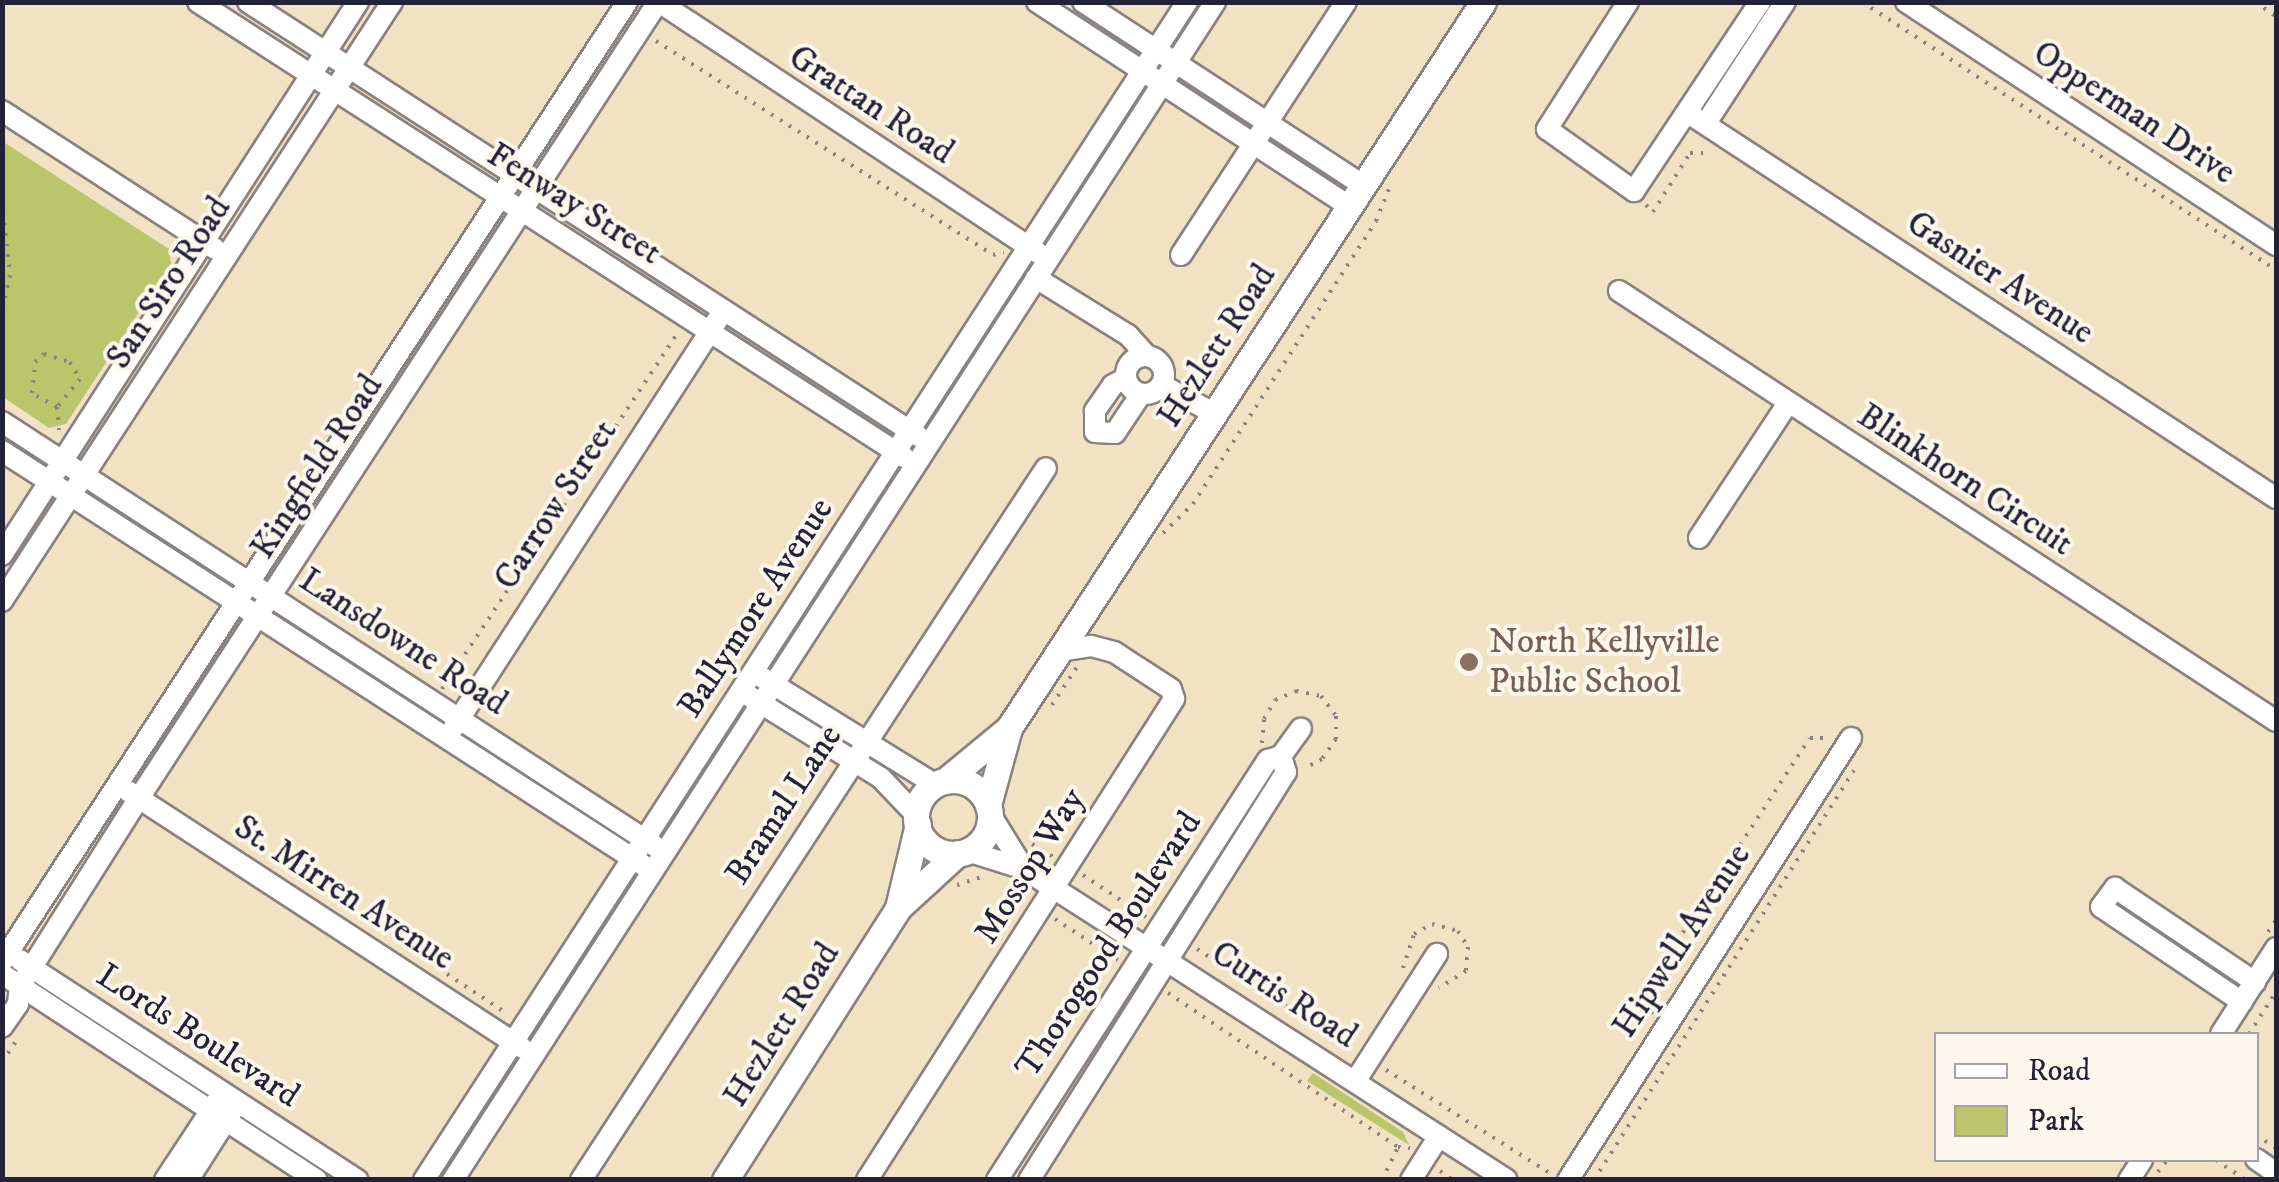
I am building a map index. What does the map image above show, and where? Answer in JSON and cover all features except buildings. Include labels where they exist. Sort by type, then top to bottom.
[{"type":"main road","name":"Hezlett Road","points":[[940,783],[1009,728],[1483,2]]},
{"type":"main road","name":"Hezlett Road","points":[[989,810],[1009,728]]},
{"type":"main road","points":[[940,783],[970,784],[989,810],[986,832],[963,852],[936,849],[917,820],[920,802],[940,783]]},
{"type":"main road","name":"Hezlett Road","points":[[898,908],[917,820]]},
{"type":"main road","name":"Hezlett Road","points":[[726,1180],[898,908],[963,852]]},
{"type":"street","name":"Fenway Street","points":[[198,2],[711,329],[914,464]]},
{"type":"street","name":"Fenway Street","points":[[248,2],[927,442]]},
{"type":"street","name":"San Siro Road","points":[[2,554],[358,2]]},
{"type":"street","name":"San Siro Road","points":[[2,601],[392,2]]},
{"type":"street","name":"Kingfield Road","points":[[4,954],[120,786],[627,2]]},
{"type":"street","name":"Kingfield Road","points":[[2,1027],[18,1004],[18,976],[139,798],[659,2]]},
{"type":"street","name":"Grattan Road","points":[[659,2],[1018,249],[1128,336],[1147,356]]},
{"type":"street","points":[[1037,2],[1253,144],[1356,195]]},
{"type":"street","points":[[1083,2],[1266,126],[1356,195]]},
{"type":"street","name":"Ballymore Avenue","points":[[424,1180],[896,451],[1018,249],[1143,72],[1187,2]]},
{"type":"street","name":"Ballymore Avenue","points":[[453,1180],[1215,2]]},
{"type":"street","points":[[1181,255],[1346,2]]},
{"type":"street","points":[[1628,2],[1546,129],[1634,190],[1697,118],[1785,2]]},
{"type":"street","points":[[1697,118],[1760,2]]},
{"type":"street","name":"Opperman Drive","points":[[1906,2],[2276,245]]},
{"type":"street","points":[[2,111],[226,256]]},
{"type":"street","name":"Gasnier Avenue","points":[[1697,118],[2276,498]]},
{"type":"street","name":"Blinkhorn Circuit","points":[[1619,291],[2276,720]]},
{"type":"street","name":"Carrow Street","points":[[447,736],[724,311]]},
{"type":"street","points":[[1162,385],[1162,366],[1147,356],[1132,362],[1134,386],[1162,385],[1215,414]]},
{"type":"street","points":[[1699,538],[1788,403]]},
{"type":"street","name":"Lansdowne Road","points":[[2,422],[271,595],[463,712],[665,853]]},
{"type":"street","name":"Lansdowne Road","points":[[2,451],[653,872]]},
{"type":"street","name":"Bramal Lane","points":[[581,1180],[858,750],[1046,468]]},
{"type":"street","points":[[1060,651],[1097,647]]},
{"type":"street","name":"Mossop Way","points":[[867,1180],[1174,699],[1166,685],[1097,647]]},
{"type":"street","points":[[753,672],[858,750],[917,820]]},
{"type":"street","points":[[740,691],[858,750],[940,783]]},
{"type":"street","name":"Thorogood Boulevard","points":[[1001,1178],[1268,760],[1281,756],[1301,728]]},
{"type":"street","name":"Hipwell Avenue","points":[[1568,1180],[1850,738]]},
{"type":"street","name":"Thorogood Boulevard","points":[[1028,1180],[1286,772],[1281,756]]},
{"type":"street","name":"St. Mirren Avenue","points":[[120,786],[532,1054]]},
{"type":"street","name":"Curtis Road","points":[[989,810],[1003,854],[1024,869],[1508,1180]]},
{"type":"street","points":[[963,852],[1003,854]]},
{"type":"street","points":[[2242,1002],[2102,907],[2115,888],[2255,982]]},
{"type":"street","points":[[2223,1032],[2276,948]]},
{"type":"street","name":"Lords Boulevard","points":[[4,954],[18,976],[318,1180]]},
{"type":"street","points":[[1356,1080],[1437,954]]},
{"type":"street","name":"Lords Boulevard","points":[[18,976],[231,1096],[358,1180]]},
{"type":"street","points":[[165,1180],[231,1096]]},
{"type":"street","points":[[188,1180],[219,1114]]},
{"type":"street","points":[[1411,1180],[1439,1136]]},
{"type":"path","points":[[1862,2],[2276,270]]},
{"type":"path","points":[[2255,2],[2276,16]]},
{"type":"path","points":[[647,41],[663,42],[993,255],[1018,249]]},
{"type":"path","points":[[1634,190],[1653,212],[1690,154],[1710,152],[1727,163]]},
{"type":"path","points":[[1160,536],[1192,504],[1376,222],[1398,172]]},
{"type":"path","points":[[2,202],[10,275],[2,313]]},
{"type":"path","points":[[672,324],[676,335]]},
{"type":"path","points":[[441,691],[676,335],[711,329]]},
{"type":"path","points":[[56,407],[80,379],[70,362],[44,354],[35,362],[30,388],[56,407],[61,440]]},
{"type":"path","points":[[1049,710],[1097,647]]},
{"type":"path","points":[[430,683],[463,712]]},
{"type":"path","points":[[942,896],[987,876],[1019,830],[1036,848],[1160,926]]},
{"type":"path","points":[[1042,910],[1132,969]]},
{"type":"path","points":[[1180,939],[1559,1180]]},
{"type":"path","points":[[441,970],[506,1012]]},
{"type":"path","points":[[1153,982],[1398,1147],[1425,1157],[1453,1180]]},
{"type":"path","points":[[2249,1032],[2276,992]]},
{"type":"path","points":[[1382,1180],[1398,1147]]},
{"type":"path","points":[[2219,1162],[2246,1180]]},
{"type":"green space","points":[[2,141],[169,249],[171,263],[66,424],[49,428],[3,397]]},
{"type":"green space","points":[[1313,1073],[1403,1132],[1409,1145],[1307,1081]]},
{"type":"place","name":"North Kellyville Public School","points":[[1469,662]]}]
